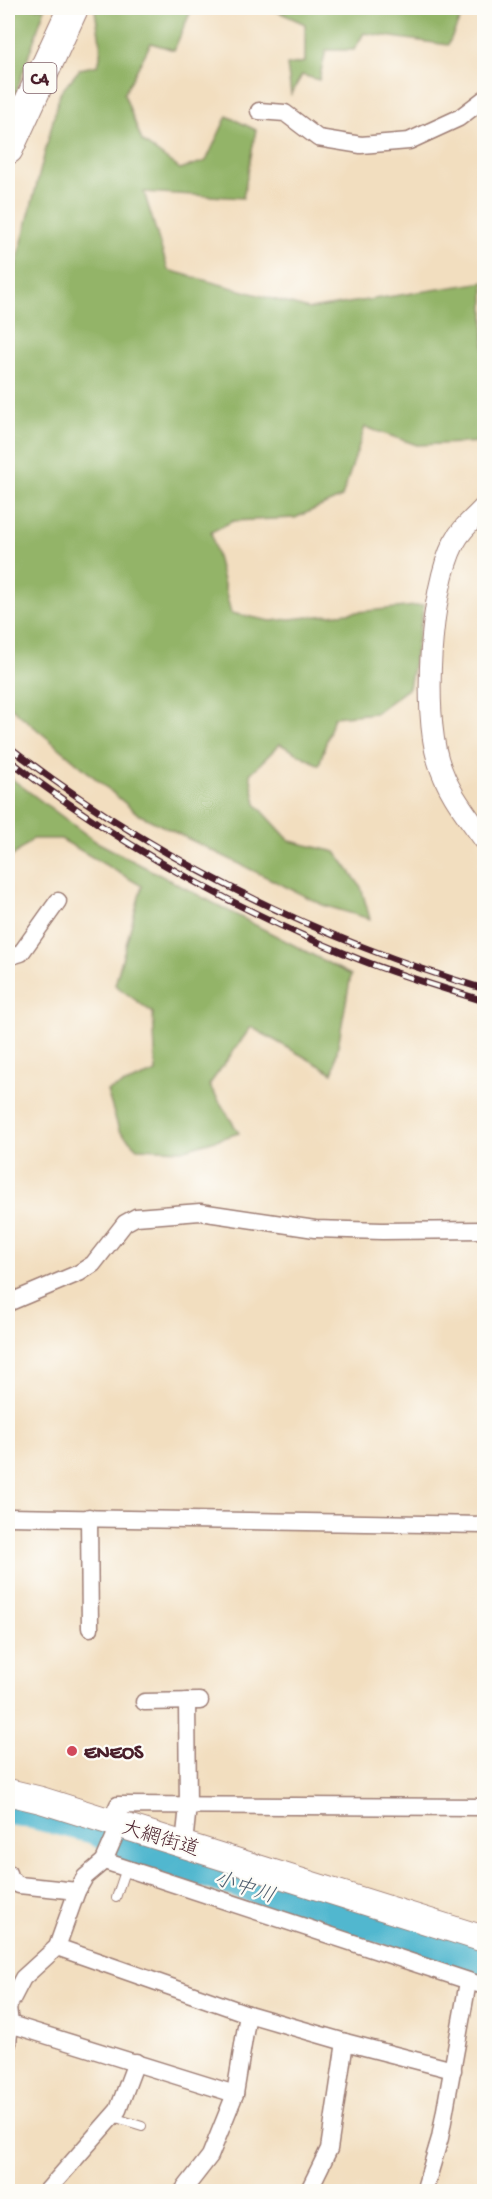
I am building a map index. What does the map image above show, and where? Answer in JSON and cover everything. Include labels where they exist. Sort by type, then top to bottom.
[{"type":"highway","name":"C4","points":[[8,149],[73,8]]},
{"type":"main road","name":"大網街道","points":[[8,1792],[184,1844],[484,1939]]},
{"type":"street","points":[[259,111],[285,113],[318,138],[361,145],[409,141],[459,118],[484,99]]},
{"type":"street","points":[[484,508],[467,524],[455,541],[445,563],[430,644],[432,727],[438,760],[453,796],[484,839]]},
{"type":"street","points":[[8,957],[21,953],[58,901]]},
{"type":"street","points":[[8,1303],[79,1274],[93,1264],[125,1223],[136,1217],[200,1212],[315,1229],[484,1230]]},
{"type":"street","points":[[8,1517],[484,1525]]},
{"type":"street","points":[[89,1517],[90,1628]]},
{"type":"street","points":[[144,1702],[193,1701],[184,1844]]},
{"type":"street","points":[[8,2043],[10,2024],[8,2007],[23,1978],[57,1947],[77,1890],[85,1877],[104,1861],[118,1805],[484,1807]]},
{"type":"street","points":[[104,1861],[476,1984],[453,2070],[440,2138],[423,2192]]},
{"type":"street","points":[[8,1873],[10,1879],[19,1885],[77,1890]]},
{"type":"street","points":[[57,1947],[248,2014],[453,2070]]},
{"type":"street","points":[[182,2192],[210,2156],[235,2094],[248,2014]]},
{"type":"street","points":[[10,2024],[235,2094]]},
{"type":"street","points":[[308,2192],[329,2149],[345,2042]]},
{"type":"street","points":[[46,2192],[118,2110],[136,2062]]},
{"type":"lane","points":[[116,1898],[126,1868]]},
{"type":"lane","points":[[113,2117],[142,2126]]},
{"type":"green space","points":[[8,8],[45,8],[8,116]]},
{"type":"green space","points":[[97,8],[197,8],[190,13],[174,50],[151,43],[124,94],[142,141],[180,169],[206,161],[227,116],[256,130],[243,198],[144,192],[168,270],[309,309],[484,282],[484,442],[417,445],[365,427],[342,497],[295,518],[233,521],[211,532],[231,613],[271,621],[424,605],[409,688],[375,713],[334,717],[319,765],[280,744],[250,774],[256,804],[290,841],[336,852],[361,887],[370,919],[323,905],[138,814],[8,705],[8,297],[60,93],[80,69],[98,65],[100,59],[100,38],[95,10]]},
{"type":"green space","points":[[270,8],[455,8],[462,15],[448,45],[364,33],[354,50],[326,50],[319,80],[302,75],[291,94],[287,65],[305,62],[305,24]]},
{"type":"green space","points":[[8,776],[95,841],[351,975],[333,1073],[251,1027],[209,1085],[239,1133],[182,1150],[137,1148],[119,1130],[107,1091],[156,1072],[153,1013],[115,985],[142,886],[61,839],[33,839],[8,860]]},
{"type":"waterway","name":"小中川","points":[[8,1810],[94,1829],[126,1848],[484,1962]]},
{"type":"railway","points":[[8,746],[62,786],[118,823],[176,858],[235,889],[357,945],[484,989]]},
{"type":"railway","points":[[8,759],[88,817],[130,844],[260,916],[351,956],[484,1001]]},
{"type":"place","name":"ENEOS","points":[[72,1751]]}]
